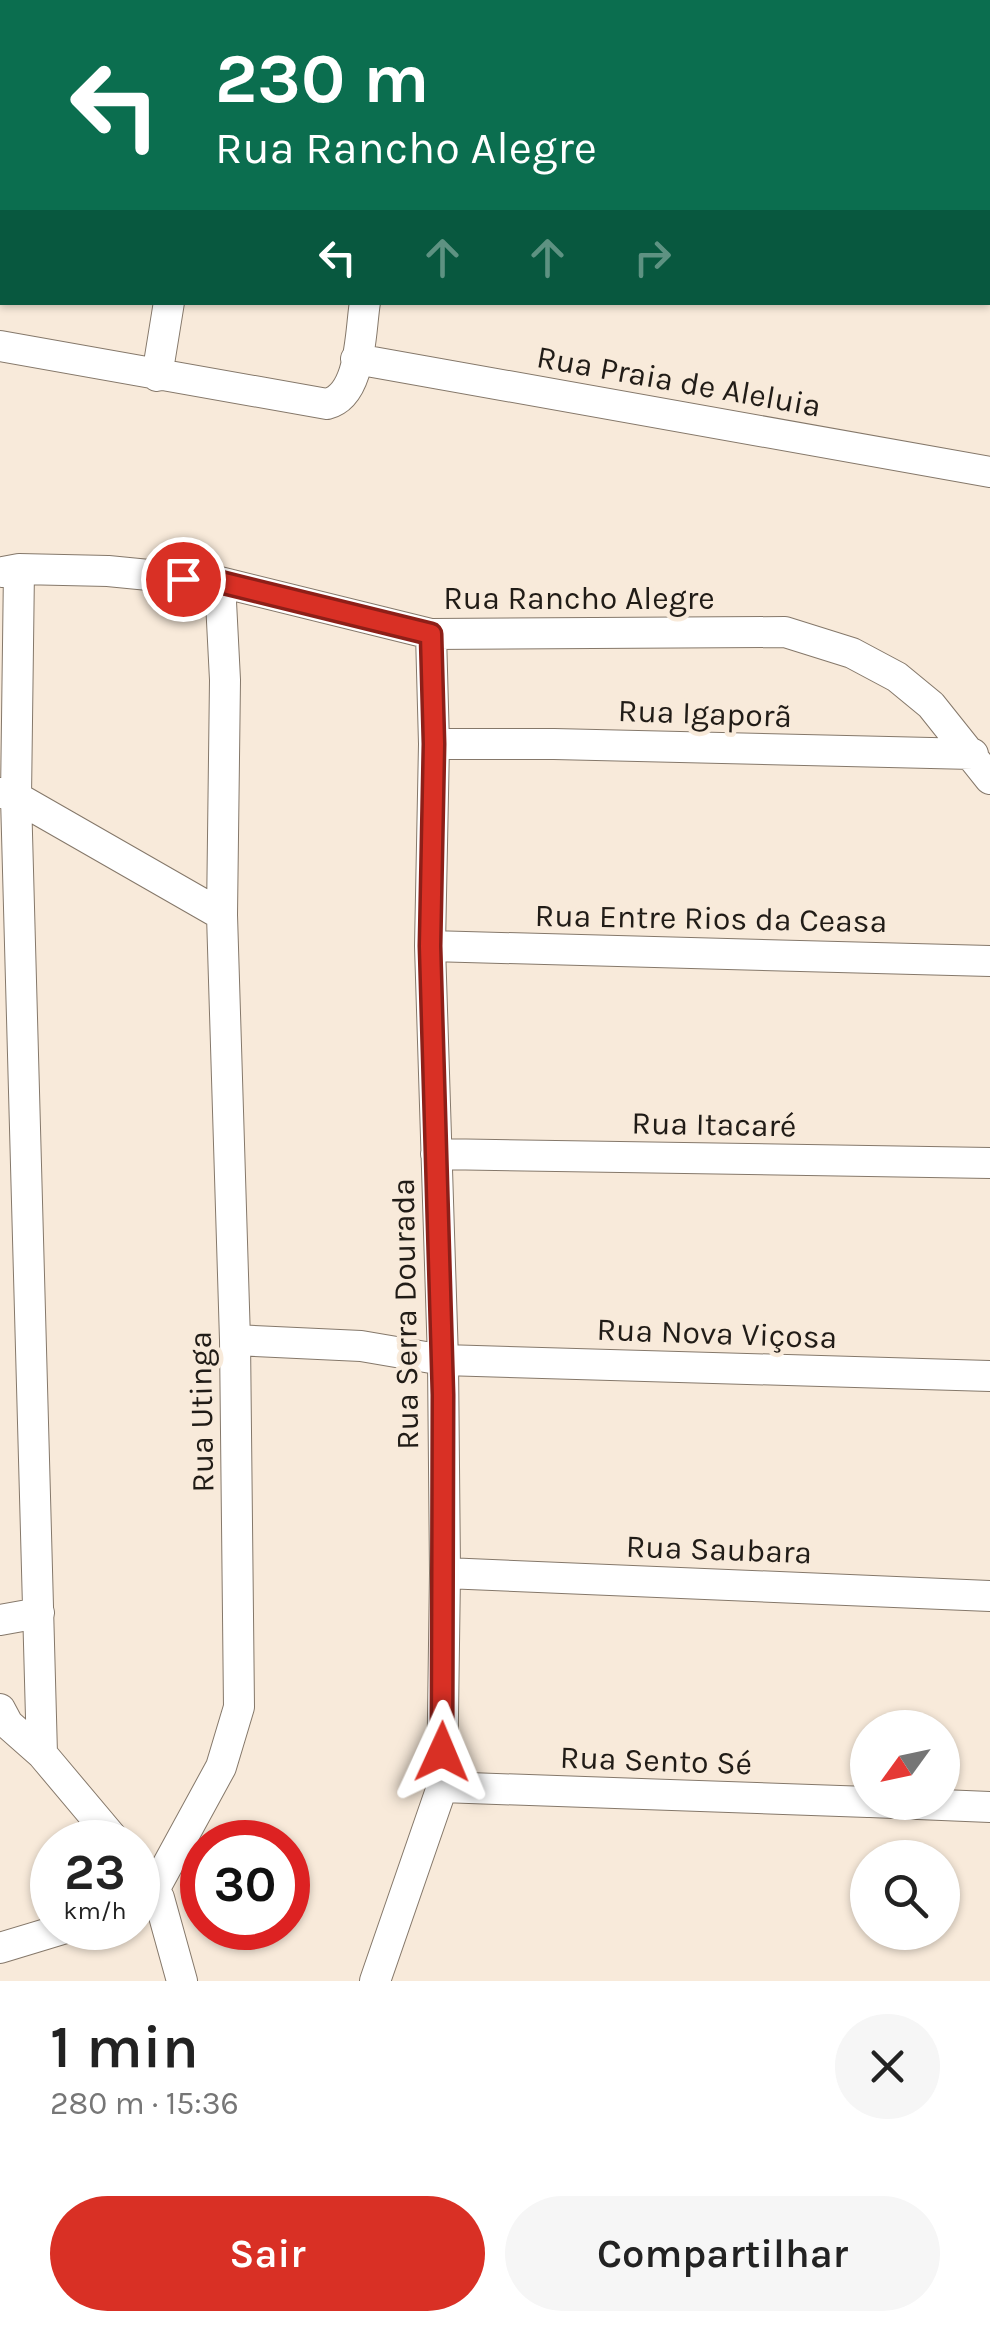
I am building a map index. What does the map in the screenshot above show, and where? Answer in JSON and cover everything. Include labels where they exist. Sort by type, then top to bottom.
[{"type":"street","points":[[157,376],[169,305]]},
{"type":"street","points":[[0,346],[327,404],[344,394],[356,360],[365,305]]},
{"type":"street","name":"Rua Praia de Aleluia","points":[[356,360],[990,472]]},
{"type":"street","points":[[10,571],[8,795],[42,1754]]},
{"type":"street","name":"Rua Rancho Alegre","points":[[10,571],[108,572],[220,582],[431,634],[786,632],[852,654],[897,676],[931,704],[982,766]]},
{"type":"street","name":"Rua Utinga","points":[[160,1868],[221,1767],[240,1707],[235,1340],[222,915],[225,680],[220,582]]},
{"type":"street","name":"Rua Serra Dourada","points":[[375,1981],[442,1788],[445,1573],[430,946],[434,744],[431,634]]},
{"type":"street","name":"Rua Igaporã","points":[[434,744],[554,744],[982,766]]},
{"type":"street","points":[[8,795],[222,915]]},
{"type":"street","name":"Rua Entre Rios da Ceasa","points":[[430,946],[990,960]]},
{"type":"street","name":"Rua Itacaré","points":[[436,1154],[990,1164]]},
{"type":"street","name":"Rua Nova Viçosa","points":[[235,1340],[361,1346],[442,1360],[990,1376]]},
{"type":"street","name":"Rua Saubara","points":[[445,1573],[990,1596]]},
{"type":"street","points":[[0,1620],[39,1612]]},
{"type":"street","points":[[0,1709],[8,1724],[42,1754],[98,1820]]},
{"type":"street","name":"Rua Sento Sé","points":[[442,1788],[850,1801]]},
{"type":"street","name":"Rua Sento Sé","points":[[960,1805],[990,1806]]},
{"type":"street","points":[[160,1923],[182,1981]]},
{"type":"street","points":[[0,1948],[30,1939]]},
{"type":"route","points":[[183,579],[220,582],[431,634],[434,744],[430,946],[445,1573],[442,1752]]}]
